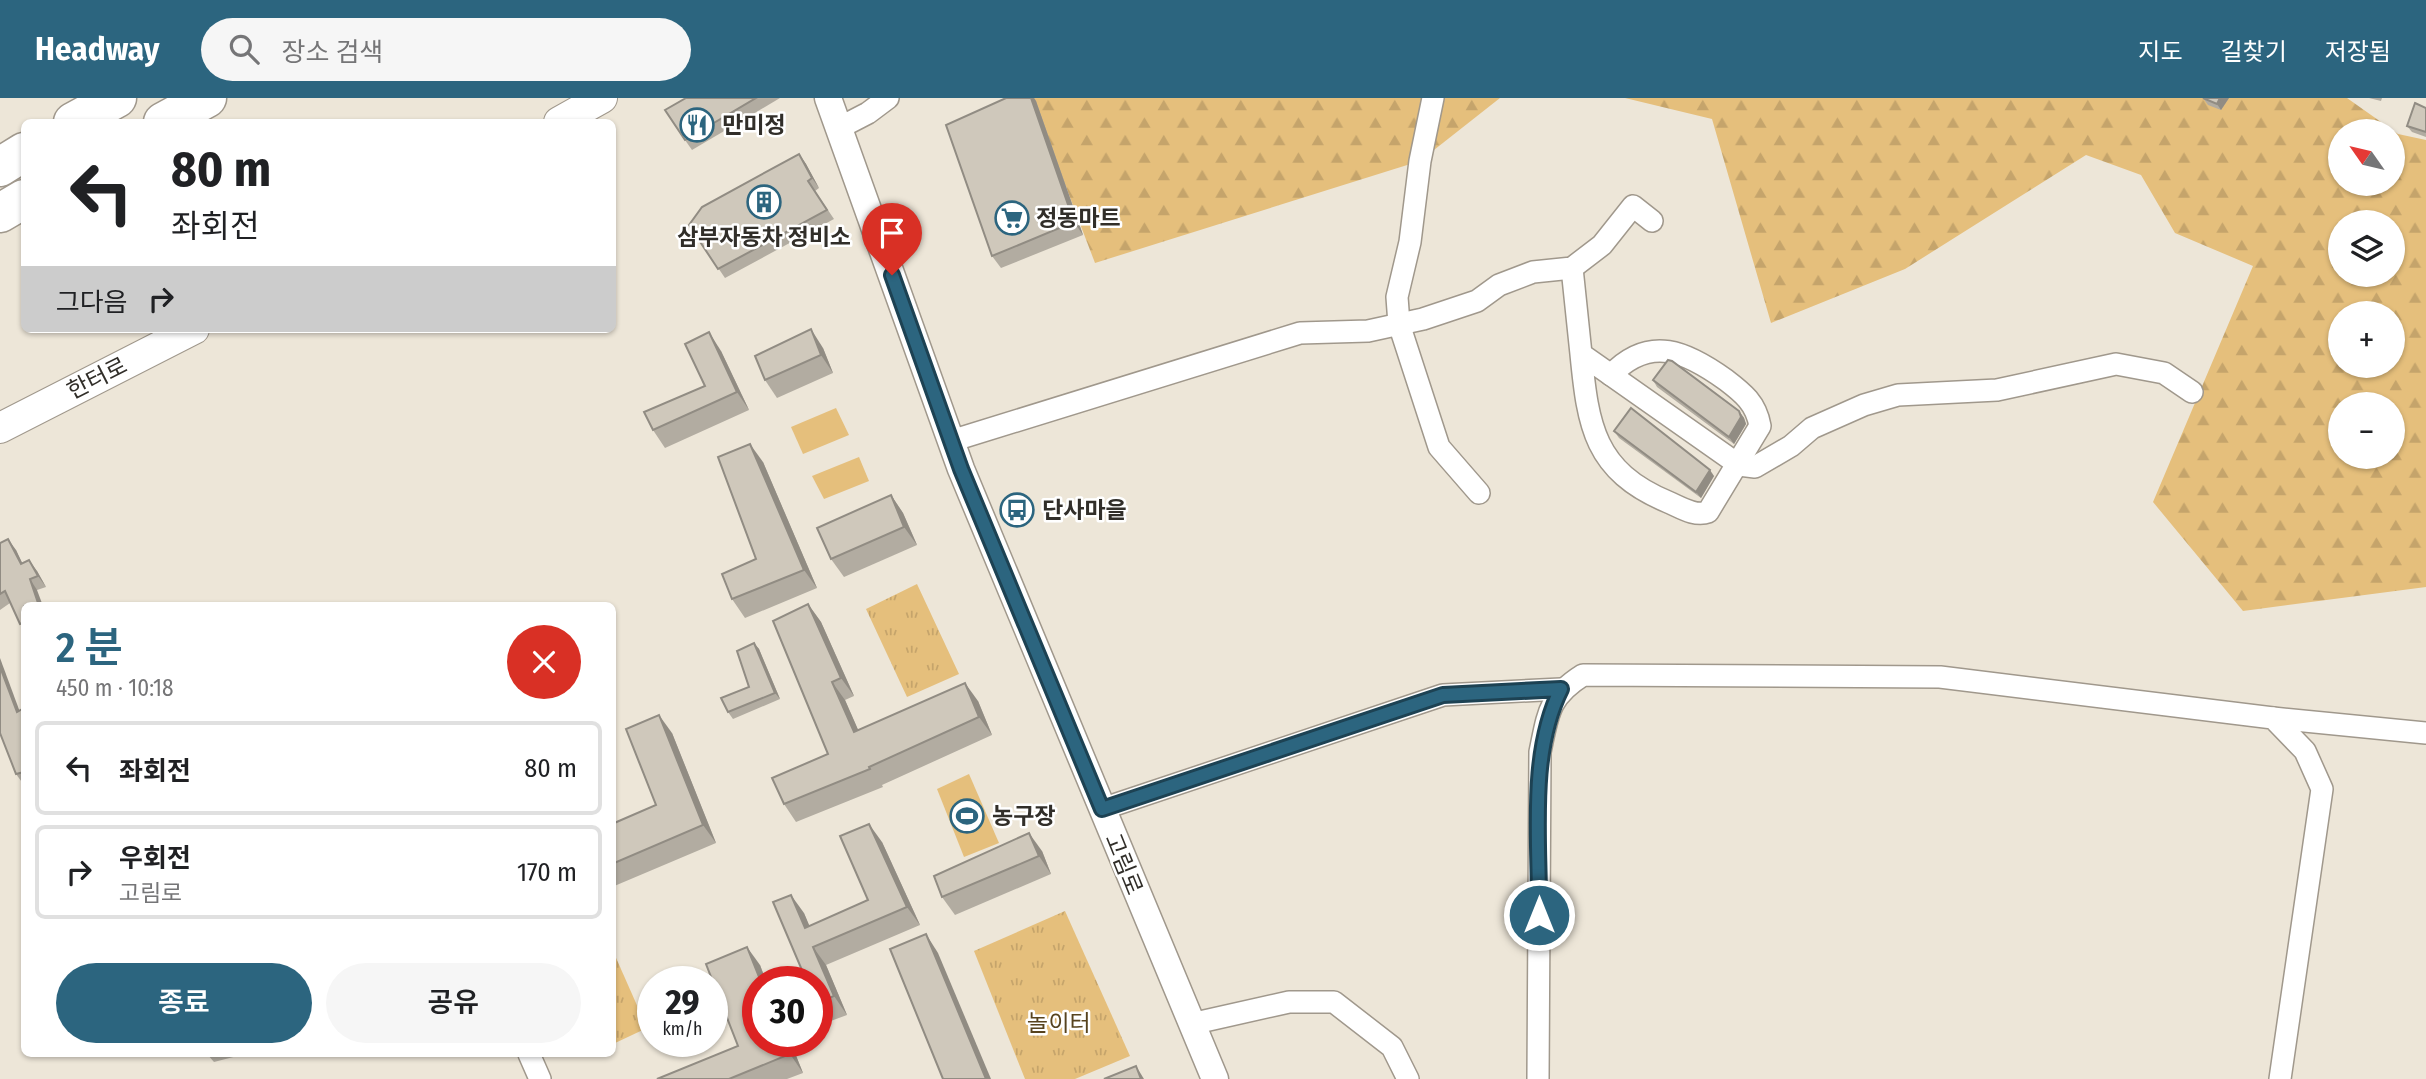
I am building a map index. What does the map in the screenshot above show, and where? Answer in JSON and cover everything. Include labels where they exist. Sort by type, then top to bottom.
[{"type":"highway","points":[[78,119],[117,98]]},
{"type":"highway","points":[[168,119],[207,98]]},
{"type":"highway","points":[[0,167],[21,154]]},
{"type":"highway","points":[[0,213],[21,202]]},
{"type":"main road","points":[[564,119],[602,98]]},
{"type":"main road","name":"한터로","points":[[0,428],[186,333]]},
{"type":"street","name":"고림로","points":[[828,98],[951,441],[1215,1079]]},
{"type":"street","points":[[1433,98],[1420,160],[1410,242],[1397,297],[1399,324],[1439,447],[1479,492]]},
{"type":"street","points":[[839,128],[889,100]]},
{"type":"street","points":[[951,441],[1300,333],[1368,331],[1477,301],[1499,285],[1532,272],[1572,268],[1602,245],[1633,206],[1652,221]]},
{"type":"street","points":[[1572,268],[1588,412],[1605,453],[1625,479],[1655,496],[1703,514],[1716,503],[1739,465],[1760,426],[1758,412],[1747,397],[1702,362],[1672,351],[1650,351],[1629,359],[1611,375]]},
{"type":"street","points":[[1581,354],[1739,465],[1755,467],[1791,446],[1812,428],[1864,405],[1898,395],[1997,390],[2116,363],[2164,373],[2192,392]]},
{"type":"street","points":[[1102,809],[1443,695],[1561,689],[1583,675],[1940,677],[2273,718],[2426,733]]},
{"type":"street","points":[[1538,1079],[1541,752],[1547,716],[1561,689]]},
{"type":"street","points":[[2273,718],[2305,751],[2322,789],[2280,1079]]},
{"type":"street","points":[[1191,1024],[1289,1002],[1334,1002],[1392,1047],[1408,1079]]},
{"type":"street","points":[[530,1057],[540,1079]]},
{"type":"green space","points":[[1032,98],[1500,98],[1420,161],[1095,263]]},
{"type":"green space","points":[[1625,98],[2347,98],[2377,119],[2328,119],[2328,196],[2405,196],[2405,136],[2426,140],[2426,587],[2243,611],[2153,502],[2253,266],[2175,233],[2141,175],[2086,155],[1905,269],[1771,323],[1712,119]]},
{"type":"green space","points":[[836,408],[849,435],[803,454],[791,427]]},
{"type":"green space","points":[[859,457],[869,481],[824,499],[812,476]]},
{"type":"green space","points":[[917,584],[959,674],[907,697],[866,609]]},
{"type":"green space","name":"농구장","points":[[969,774],[999,843],[964,857],[937,789]]},
{"type":"green space","name":"놀이터","points":[[1065,911],[1130,1056],[1075,1079],[1025,1079],[974,951]]},
{"type":"green space","points":[[616,958],[637,1005],[637,1033],[616,1042]]},
{"type":"building","points":[[686,98],[756,98],[685,140],[665,110]]},
{"type":"building","points":[[1006,98],[1031,98],[1074,222],[992,256],[946,125]]},
{"type":"building","points":[[2203,98],[2220,98],[2217,104]]},
{"type":"building","points":[[2415,103],[2426,108],[2426,132],[2407,126]]},
{"type":"building","points":[[799,154],[812,178],[808,181],[827,210],[718,269],[689,225],[702,207]]},
{"type":"building","points":[[811,329],[821,355],[765,380],[755,356]]},
{"type":"building","points":[[709,332],[737,392],[653,430],[644,412],[705,386],[685,344]]},
{"type":"building","points":[[1668,360],[1739,411],[1741,417],[1729,437],[1653,380]]},
{"type":"building","points":[[1631,408],[1710,470],[1696,492],[1614,431]]},
{"type":"building","points":[[750,444],[804,570],[732,599],[722,574],[756,559],[718,457]]},
{"type":"building","points":[[891,495],[904,527],[831,559],[817,528]]},
{"type":"building","points":[[8,539],[21,564],[29,560],[38,576],[30,579],[38,602],[21,602],[21,624],[5,591],[0,594],[0,543]]},
{"type":"building","points":[[808,604],[841,678],[832,682],[854,732],[965,683],[979,717],[869,767],[870,769],[784,804],[772,778],[828,754],[773,621]]},
{"type":"building","points":[[754,643],[775,693],[728,712],[721,698],[749,687],[737,651]]},
{"type":"building","points":[[0,667],[17,712],[21,710],[21,773],[16,774],[0,733]]},
{"type":"building","points":[[659,715],[703,825],[616,862],[616,822],[656,805],[626,729]]},
{"type":"building","points":[[869,824],[907,907],[813,947],[821,966],[800,966],[773,902],[791,895],[805,928],[868,900],[840,836]]},
{"type":"building","points":[[1029,833],[1039,856],[942,897],[934,876]]},
{"type":"building","points":[[926,934],[986,1079],[943,1079],[890,949]]},
{"type":"building","points":[[747,947],[755,966],[742,966],[742,1057],[783,1057],[729,1079],[657,1079],[711,1057],[728,1057],[728,1050],[738,1046],[728,1020],[728,966],[706,964]]},
{"type":"building","points":[[1136,1066],[1141,1079],[1104,1079]]},
{"type":"place","name":"만미정","points":[[697,125]]},
{"type":"place","name":"삼부자동차 정비소","points":[[764,202]]},
{"type":"place","name":"정동마트","points":[[1012,218]]},
{"type":"place","name":"단사마을","points":[[1017,510]]},
{"type":"place","name":"농구장","points":[[967,816]]},
{"type":"route","points":[[892,275],[961,469],[1102,809],[1443,695],[1561,689],[1547,716],[1541,752],[1539,915]]}]
